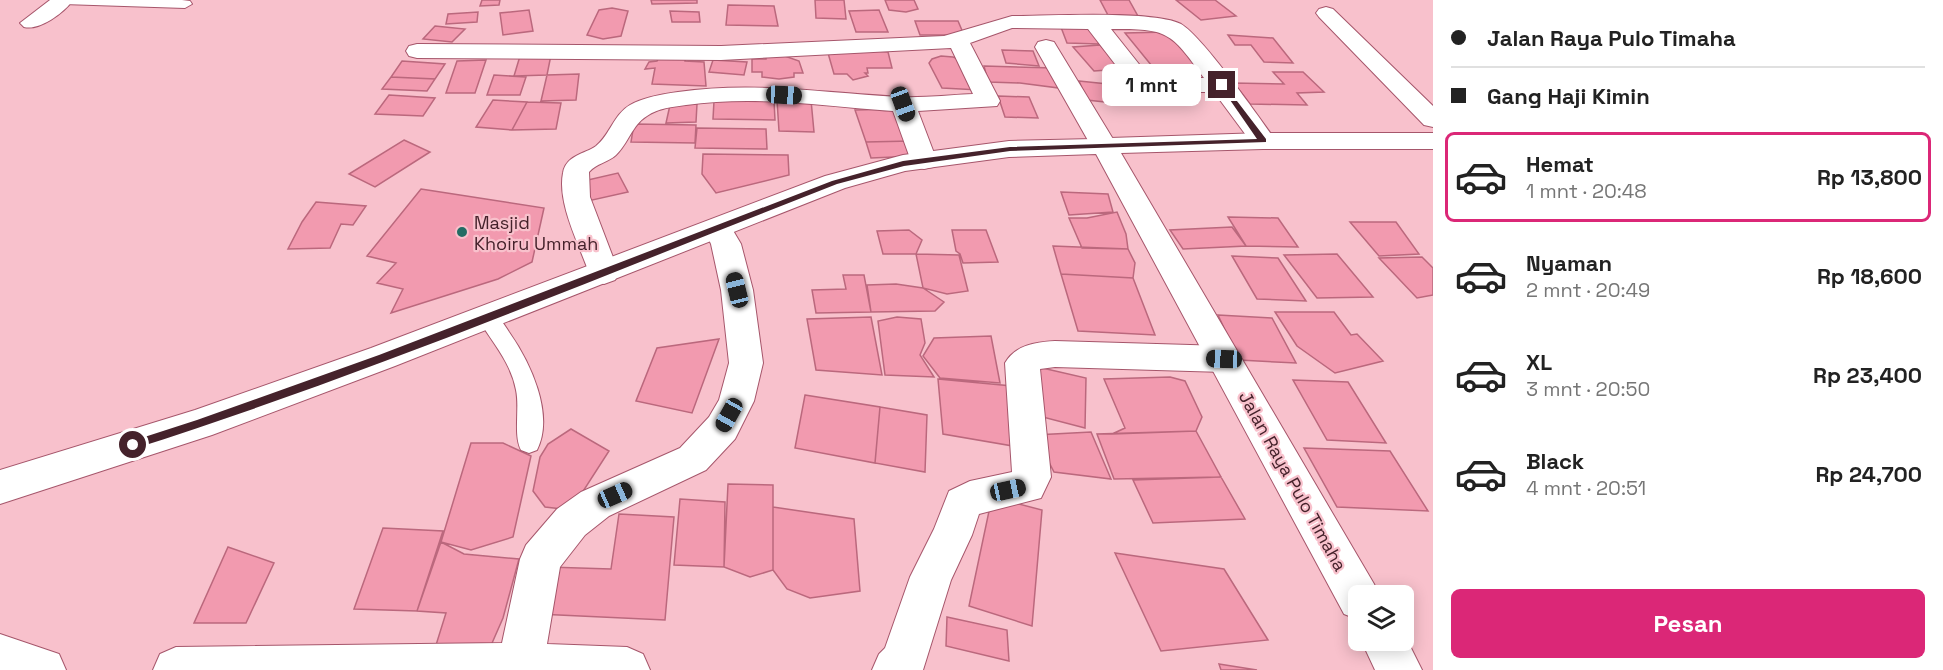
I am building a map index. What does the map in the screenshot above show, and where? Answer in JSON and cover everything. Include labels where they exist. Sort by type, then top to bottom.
[{"type":"street","points":[[31,23],[63,0]]},
{"type":"street","points":[[1326,14],[1433,120]]},
{"type":"street","points":[[417,51],[722,53],[958,41],[1012,21],[1162,24],[1173,29],[1193,47],[1263,141]]},
{"type":"street","points":[[1094,22],[1143,85],[1222,85]]},
{"type":"street","points":[[604,273],[576,197],[576,171],[587,158],[599,157],[605,152],[635,112],[659,103],[697,95],[761,94],[903,104],[988,101],[958,41]]},
{"type":"street","name":"Jalan Raya Pulo Timaha","points":[[1046,47],[1352,585]]},
{"type":"street","points":[[903,104],[924,161]]},
{"type":"street","points":[[0,487],[199,424],[493,326],[604,273],[722,237],[835,182],[903,163],[1000,150],[1103,144],[1433,141]]},
{"type":"street","points":[[520,666],[541,559],[571,522],[595,504],[693,459],[722,428],[736,401],[746,363],[737,290],[722,237]]},
{"type":"street","points":[[895,670],[903,663],[931,577],[952,536],[963,503],[970,498],[1027,486],[1032,477],[1022,363],[1037,355],[1055,354],[1224,359]]},
{"type":"street","points":[[1389,651],[1399,670]]},
{"type":"street","points":[[0,657],[43,670]]},
{"type":"street","points":[[176,670],[349,667],[474,669],[520,666],[627,670]]},
{"type":"lane","points":[[63,0],[185,4]]},
{"type":"lane","points":[[493,326],[524,375],[531,402],[529,443]]},
{"type":"building","points":[[482,0],[500,0],[499,5],[480,6]]},
{"type":"building","points":[[651,0],[697,0],[697,3],[652,4]]},
{"type":"building","points":[[815,0],[844,0],[846,19],[816,18]]},
{"type":"building","points":[[885,0],[914,0],[918,9],[906,12],[889,10]]},
{"type":"building","points":[[1100,0],[1129,0],[1139,18],[1109,17]]},
{"type":"building","points":[[1176,0],[1215,0],[1236,16],[1201,20]]},
{"type":"building","points":[[728,5],[774,6],[778,26],[726,25]]},
{"type":"building","points":[[612,8],[628,11],[621,36],[603,39],[587,35],[599,10]]},
{"type":"building","points":[[529,10],[533,31],[503,35],[500,13]]},
{"type":"building","points":[[879,10],[888,32],[856,32],[849,11]]},
{"type":"building","points":[[670,11],[699,12],[700,22],[672,22]]},
{"type":"building","points":[[478,12],[477,22],[446,24],[448,14]]},
{"type":"building","points":[[915,21],[958,21],[964,35],[920,35]]},
{"type":"building","points":[[1059,22],[1090,23],[1099,44],[1067,43]]},
{"type":"building","points":[[435,26],[465,29],[452,42],[423,39]]},
{"type":"building","points":[[1167,32],[1200,70],[1156,71],[1125,33]]},
{"type":"building","points":[[1228,35],[1273,38],[1293,63],[1264,62],[1251,45],[1235,45]]},
{"type":"building","points":[[1100,45],[1121,69],[1094,71],[1073,47]]},
{"type":"building","points":[[853,49],[888,52],[892,68],[867,68],[868,73],[865,73],[868,76],[853,80],[847,74],[834,74],[828,53]]},
{"type":"building","points":[[1002,50],[1033,51],[1039,66],[1006,63]]},
{"type":"building","points":[[686,54],[685,61],[704,62],[706,86],[652,84],[655,68],[645,69],[649,62],[657,61],[660,55]]},
{"type":"building","points":[[779,54],[799,61],[803,73],[794,73],[794,77],[779,79],[762,77],[762,72],[752,72],[752,59],[766,59],[766,56]]},
{"type":"building","points":[[551,55],[547,75],[514,76],[520,56]]},
{"type":"building","points":[[941,56],[964,61],[979,90],[942,88],[929,63],[932,59]]},
{"type":"building","points":[[486,60],[475,93],[446,93],[457,61]]},
{"type":"building","points":[[713,60],[747,62],[744,75],[709,72]]},
{"type":"building","points":[[402,61],[445,64],[435,79],[391,77]]},
{"type":"building","points":[[984,66],[1054,68],[1059,88],[988,82]]},
{"type":"building","points":[[1273,72],[1303,72],[1324,92],[1297,93],[1307,105],[1250,104],[1234,83],[1284,84]]},
{"type":"building","points":[[579,74],[576,100],[541,101],[547,75]]},
{"type":"building","points":[[494,75],[526,77],[520,95],[487,95]]},
{"type":"building","points":[[391,77],[435,79],[427,91],[382,89]]},
{"type":"building","points":[[1079,81],[1127,86],[1131,105],[1087,100]]},
{"type":"building","points":[[389,95],[435,98],[423,116],[375,114]]},
{"type":"building","points":[[998,96],[1029,97],[1038,118],[1005,117]]},
{"type":"building","points":[[493,100],[527,102],[512,130],[476,127]]},
{"type":"building","points":[[777,100],[811,100],[814,132],[779,131]]},
{"type":"building","points":[[714,101],[774,101],[775,120],[713,119]]},
{"type":"building","points":[[527,102],[561,103],[556,129],[512,130]]},
{"type":"building","points":[[697,104],[696,122],[666,123],[670,105]]},
{"type":"building","points":[[898,109],[911,141],[866,142],[855,110]]},
{"type":"building","points":[[634,124],[696,125],[695,143],[631,142]]},
{"type":"building","points":[[697,128],[766,129],[767,149],[695,148]]},
{"type":"building","points":[[404,140],[430,152],[375,187],[349,174]]},
{"type":"building","points":[[911,141],[917,156],[871,158],[866,142]]},
{"type":"building","points":[[703,154],[788,155],[789,175],[716,193],[702,174]]},
{"type":"building","points":[[618,173],[628,192],[588,201],[579,182]]},
{"type":"building","name":"Masjid Khoiru Ummah","points":[[421,189],[544,208],[532,262],[498,279],[391,313],[403,289],[377,283],[396,263],[367,256]]},
{"type":"building","points":[[1061,192],[1108,194],[1113,212],[1069,215]]},
{"type":"building","points":[[316,202],[366,206],[353,225],[341,224],[330,248],[288,249],[302,222]]},
{"type":"building","points":[[1117,212],[1126,234],[1128,249],[1082,248],[1069,218],[1087,218]]},
{"type":"building","points":[[1228,217],[1278,218],[1298,247],[1246,246]]},
{"type":"building","points":[[1350,222],[1396,222],[1419,254],[1379,256]]},
{"type":"building","points":[[1232,227],[1246,246],[1183,249],[1170,230]]},
{"type":"building","points":[[909,230],[922,240],[916,254],[883,254],[877,231]]},
{"type":"building","points":[[952,230],[986,230],[998,262],[963,263],[960,254],[956,251]]},
{"type":"building","points":[[1053,246],[1128,249],[1135,263],[1133,278],[1061,274]]},
{"type":"building","points":[[916,254],[959,255],[968,291],[947,294],[923,288]]},
{"type":"building","points":[[1337,254],[1373,297],[1317,298],[1284,255]]},
{"type":"building","points":[[1232,256],[1278,258],[1306,301],[1257,299]]},
{"type":"building","points":[[1422,257],[1433,268],[1433,295],[1417,298],[1379,258]]},
{"type":"building","points":[[1061,274],[1133,278],[1155,335],[1078,331]]},
{"type":"building","points":[[843,275],[864,275],[871,312],[816,313],[812,290],[846,289]]},
{"type":"building","points":[[896,284],[923,288],[944,302],[935,311],[871,312],[867,285]]},
{"type":"building","points":[[1275,312],[1334,312],[1351,335],[1357,334],[1383,361],[1335,373],[1297,346]]},
{"type":"building","points":[[1218,315],[1272,318],[1296,363],[1239,360]]},
{"type":"building","points":[[871,317],[882,375],[816,370],[807,319]]},
{"type":"building","points":[[897,317],[921,319],[925,343],[920,355],[934,377],[885,375],[878,321]]},
{"type":"building","points":[[991,336],[1000,383],[940,378],[923,356],[934,338]]},
{"type":"building","points":[[719,339],[692,413],[636,401],[657,348]]},
{"type":"building","points":[[1038,367],[1086,378],[1085,428],[1035,415]]},
{"type":"building","points":[[1170,377],[1185,381],[1202,417],[1196,431],[1112,434],[1125,428],[1104,379]]},
{"type":"building","points":[[938,379],[1012,386],[1013,446],[943,434]]},
{"type":"building","points":[[1293,380],[1348,382],[1386,443],[1327,440]]},
{"type":"building","points":[[805,395],[880,407],[875,463],[795,448]]},
{"type":"building","points":[[880,407],[927,415],[925,472],[875,463]]},
{"type":"building","points":[[571,429],[609,451],[571,510],[545,507],[533,491],[540,457],[548,444]]},
{"type":"building","points":[[1196,431],[1221,477],[1114,479],[1097,434]]},
{"type":"building","points":[[1091,432],[1111,479],[1054,472],[1035,435]]},
{"type":"building","points":[[471,443],[503,443],[531,456],[513,537],[471,550],[441,542]]},
{"type":"building","points":[[1304,448],[1390,451],[1428,511],[1337,507]]},
{"type":"building","points":[[1221,477],[1245,519],[1153,523],[1133,480]]},
{"type":"building","points":[[728,484],[773,485],[773,570],[750,577],[724,567]]},
{"type":"building","points":[[992,497],[1042,510],[1032,626],[969,606]]},
{"type":"building","points":[[680,499],[725,502],[724,567],[674,565]]},
{"type":"building","points":[[773,507],[854,519],[860,591],[810,598],[787,589],[773,570]]},
{"type":"building","points":[[619,514],[674,517],[665,620],[538,614],[548,567],[611,569]]},
{"type":"building","points":[[383,528],[443,531],[417,611],[354,609]]},
{"type":"building","points":[[441,542],[464,554],[519,559],[503,618],[489,650],[436,645],[446,613],[417,611]]},
{"type":"building","points":[[228,547],[274,563],[246,623],[194,623]]},
{"type":"building","points":[[1115,553],[1224,569],[1268,640],[1161,651]]},
{"type":"building","points":[[947,617],[1007,630],[1009,661],[946,646]]},
{"type":"building","points":[[1219,664],[1257,670],[1221,670]]},
{"type":"place","name":"Masjid Khoiru Ummah","points":[[462,232]]},
{"type":"route","points":[[133,445],[199,424],[383,357],[835,182],[903,163],[1010,149],[1103,144],[1263,141],[1222,85]]}]
